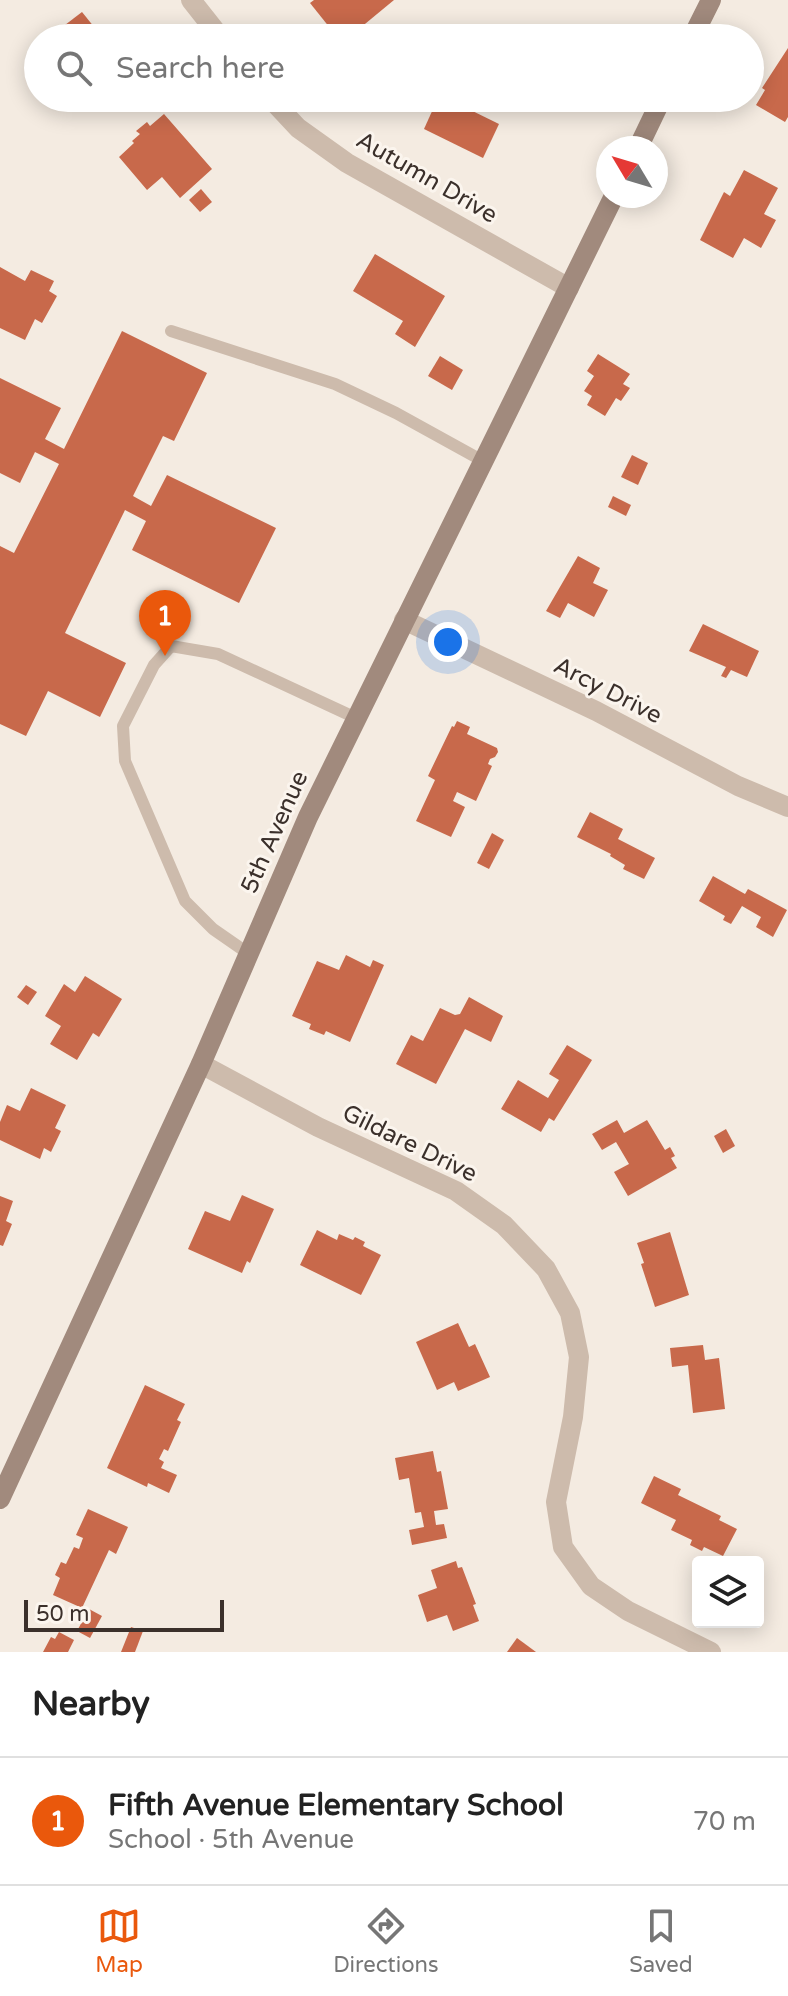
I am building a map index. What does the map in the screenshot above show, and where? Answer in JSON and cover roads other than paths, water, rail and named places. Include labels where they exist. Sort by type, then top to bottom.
[{"type":"street","points":[[191,0],[210,24]]},
{"type":"street","points":[[699,24],[711,0]]},
{"type":"street","name":"Autumn Drive","points":[[283,112],[298,128],[347,163],[569,288]]},
{"type":"street","points":[[644,136],[655,112]]},
{"type":"street","name":"5th Avenue","points":[[0,1499],[201,1064],[308,817],[608,208]]},
{"type":"street","name":"Arcy Drive","points":[[404,620],[596,711],[738,786],[788,807]]},
{"type":"street","name":"Gildare Drive","points":[[201,1064],[318,1127],[456,1191],[504,1225],[546,1269],[570,1313],[579,1357],[573,1417],[556,1502],[563,1547],[591,1586],[628,1611],[711,1652]]},
{"type":"lane","points":[[171,331],[335,384],[396,413],[483,461]]},
{"type":"lane","points":[[249,954],[213,929],[185,901],[125,761],[123,726],[154,665],[171,646],[218,654],[356,718]]},
{"type":"place","name":"Fifth Avenue Elementary School","points":[[165,656]]}]
